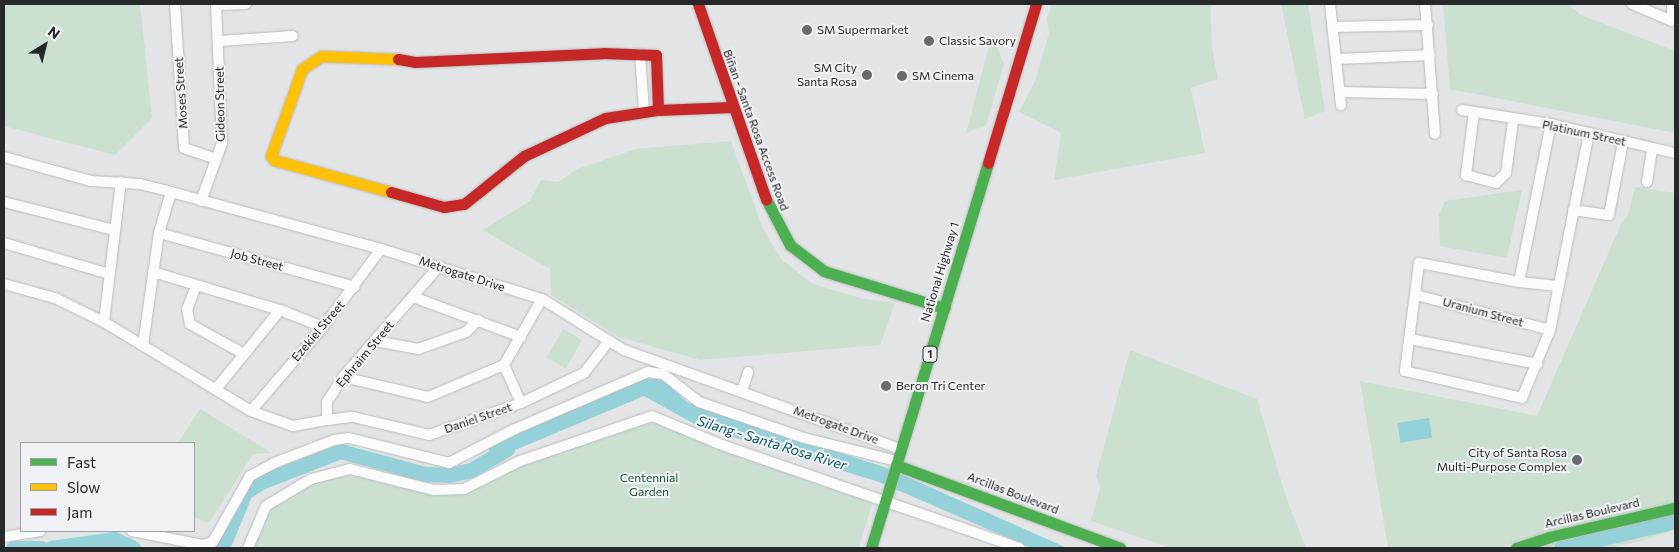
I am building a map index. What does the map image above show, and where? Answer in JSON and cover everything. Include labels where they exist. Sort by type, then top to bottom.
[{"type":"main road","name":"Biñan - Santa Rosa Access Road","points":[[698,4],[732,108],[769,209],[785,238],[798,253],[824,271],[944,308]]},
{"type":"main road","name":"National Highway 1","points":[[871,548],[1036,4]]},
{"type":"main road","points":[[658,110],[658,60],[656,56],[603,53],[415,62],[386,56],[322,56],[302,69],[272,156],[274,160],[444,208],[464,204],[524,156],[604,118],[644,111],[732,108]]},
{"type":"main road","name":"Arcillas Boulevard","points":[[897,458],[1120,548]]},
{"type":"main road","name":"Arcillas Boulevard","points":[[1516,548],[1549,537],[1675,508]]},
{"type":"street","name":"Moses Street","points":[[175,4],[184,148],[216,159]]},
{"type":"street","name":"Gideon Street","points":[[201,201],[222,143],[216,4]]},
{"type":"street","points":[[216,4],[246,4]]},
{"type":"street","points":[[1330,4],[1342,105]]},
{"type":"street","points":[[1425,4],[1434,94],[1435,134]]},
{"type":"street","points":[[1632,4],[1672,21],[1672,4]]},
{"type":"street","points":[[1333,27],[1428,25]]},
{"type":"street","points":[[219,41],[293,36]]},
{"type":"street","points":[[640,54],[644,111]]},
{"type":"street","points":[[1337,59],[1430,55]]},
{"type":"street","points":[[1340,92],[1434,94]]},
{"type":"street","name":"Platinum Street","points":[[1462,110],[1513,120],[1551,124],[1675,153]]},
{"type":"street","points":[[1474,112],[1466,176],[1496,182],[1506,173],[1513,120]]},
{"type":"street","points":[[1518,282],[1551,124]]},
{"type":"street","points":[[1558,286],[1518,282],[1419,263],[1405,371],[1522,398],[1538,364],[1550,330],[1589,132]]},
{"type":"street","points":[[1573,210],[1609,214],[1623,142]]},
{"type":"street","points":[[1647,182],[1652,149]]},
{"type":"street","name":"Metrogate Drive","points":[[4,157],[91,181],[121,182],[171,192],[381,249],[542,299],[624,350],[742,391],[897,458]]},
{"type":"street","points":[[104,322],[121,182]]},
{"type":"street","points":[[143,345],[159,233],[171,192]]},
{"type":"street","points":[[4,202],[114,230]]},
{"type":"street","name":"Job Street","points":[[159,233],[355,287]]},
{"type":"street","points":[[4,243],[109,274]]},
{"type":"street","name":"Ezekiel Street","points":[[251,411],[323,327],[355,287],[381,249]]},
{"type":"street","name":"Ephraim Street","points":[[327,420],[327,402],[343,377],[439,266]]},
{"type":"street","points":[[153,272],[280,310],[323,327]]},
{"type":"street","points":[[4,284],[56,298],[104,322],[251,411],[293,426],[327,420]]},
{"type":"street","points":[[196,286],[187,309],[190,324],[244,354]]},
{"type":"street","name":"Uranium Street","points":[[1416,295],[1550,330]]},
{"type":"street","points":[[413,297],[521,337]]},
{"type":"street","points":[[343,377],[428,397],[504,365],[542,299]]},
{"type":"street","points":[[216,389],[280,310]]},
{"type":"street","points":[[375,341],[418,349],[466,332],[478,320]]},
{"type":"street","points":[[1410,339],[1538,364]]},
{"type":"street","name":"Daniel Street","points":[[327,420],[353,417],[429,434],[521,403],[584,373],[610,341]]},
{"type":"street","points":[[504,365],[521,403]]},
{"type":"street","points":[[137,532],[202,545],[213,542],[250,476],[274,462],[334,440],[349,438],[449,463],[515,429],[648,372],[664,374],[699,402],[752,421],[804,438],[897,458]]},
{"type":"street","points":[[742,391],[748,372]]},
{"type":"street","points":[[248,548],[266,506],[310,479],[350,469],[434,490],[464,489],[520,461],[652,416],[722,445],[886,500],[1020,548]]},
{"type":"street","points":[[4,537],[36,532]]},
{"type":"green space","points":[[4,4],[140,4],[152,118],[115,155],[4,126]]},
{"type":"green space","points":[[1052,4],[1211,4],[1212,49],[1218,79],[1191,88],[1205,153],[1054,180],[1061,133],[1019,112],[1035,81],[1049,33],[1047,18]]},
{"type":"green space","points":[[1281,4],[1308,4],[1325,111],[1305,119]]},
{"type":"green space","points":[[1443,4],[1568,4],[1581,15],[1675,51],[1675,133],[1450,89]]},
{"type":"green space","points":[[992,35],[1004,64],[986,125],[966,133]]},
{"type":"green space","points":[[731,141],[763,229],[782,260],[813,284],[860,298],[895,303],[880,345],[700,360],[619,337],[551,295],[550,269],[483,230],[530,201],[541,180],[558,182],[577,169],[636,149]]},
{"type":"green space","points":[[1635,187],[1675,193],[1675,503],[1555,531],[1500,548],[1388,548],[1360,381],[1537,416],[1621,224],[1628,215]]},
{"type":"green space","points":[[1522,190],[1507,258],[1440,246],[1439,215],[1445,201]]},
{"type":"green space","points":[[563,329],[582,340],[566,369],[546,358]]},
{"type":"green space","points":[[1130,350],[1257,399],[1286,497],[1306,548],[1171,548],[1091,521],[1100,488],[1096,476]]},
{"type":"green space","points":[[200,409],[272,453],[253,454],[209,523],[195,517],[195,442],[179,442]]},
{"type":"green space","name":"Centennial Garden","points":[[652,419],[873,500],[859,548],[252,548],[266,512],[312,481],[353,474],[375,482],[434,492],[465,490],[520,458]]},
{"type":"green space","points":[[1675,511],[1675,530],[1641,541],[1609,548],[1529,548]]},
{"type":"water","points":[[644,378],[663,380],[688,403],[887,468],[1067,548],[1031,548],[879,482],[698,426],[644,396],[491,460],[488,447]]},
{"type":"water","points":[[1429,418],[1432,438],[1401,443],[1397,423]]},
{"type":"waterway","name":"Silang - Santa Rosa River","points":[[222,548],[245,492],[261,482],[340,451],[425,474],[449,475],[471,470],[507,449]]},
{"type":"waterway","name":"Silang - Santa Rosa River","points":[[1561,548],[1675,521]]},
{"type":"waterway","name":"Silang - Santa Rosa River","points":[[51,548],[114,539],[133,548]]},
{"type":"waterway","name":"Silang - Santa Rosa River","points":[[13,548],[41,548]]},
{"type":"traffic: fast","points":[[871,548],[988,163]]},
{"type":"traffic: fast","points":[[766,199],[790,245],[824,271],[944,308]]},
{"type":"traffic: fast","points":[[896,465],[1120,548]]},
{"type":"traffic: fast","points":[[1516,548],[1549,537],[1675,508]]},
{"type":"traffic: slow","points":[[391,192],[274,160],[271,156],[302,69],[321,56],[398,59]]},
{"type":"traffic: jam","points":[[698,4],[766,199]]},
{"type":"traffic: jam","points":[[988,163],[1036,4]]},
{"type":"traffic: jam","points":[[398,59],[415,62],[603,53],[656,55],[658,110]]},
{"type":"traffic: jam","points":[[391,192],[444,207],[464,204],[524,156],[605,118],[658,110],[732,107]]},
{"type":"place","name":"SM Supermarket","points":[[807,30]]},
{"type":"place","name":"Classic Savory","points":[[929,41]]},
{"type":"place","name":"SM City Santa Rosa","points":[[867,75]]},
{"type":"place","name":"SM Cinema","points":[[902,76]]},
{"type":"place","name":"Beron Tri Center","points":[[886,386]]},
{"type":"place","name":"City of Santa Rosa Multi-Purpose Complex","points":[[1577,460]]}]
